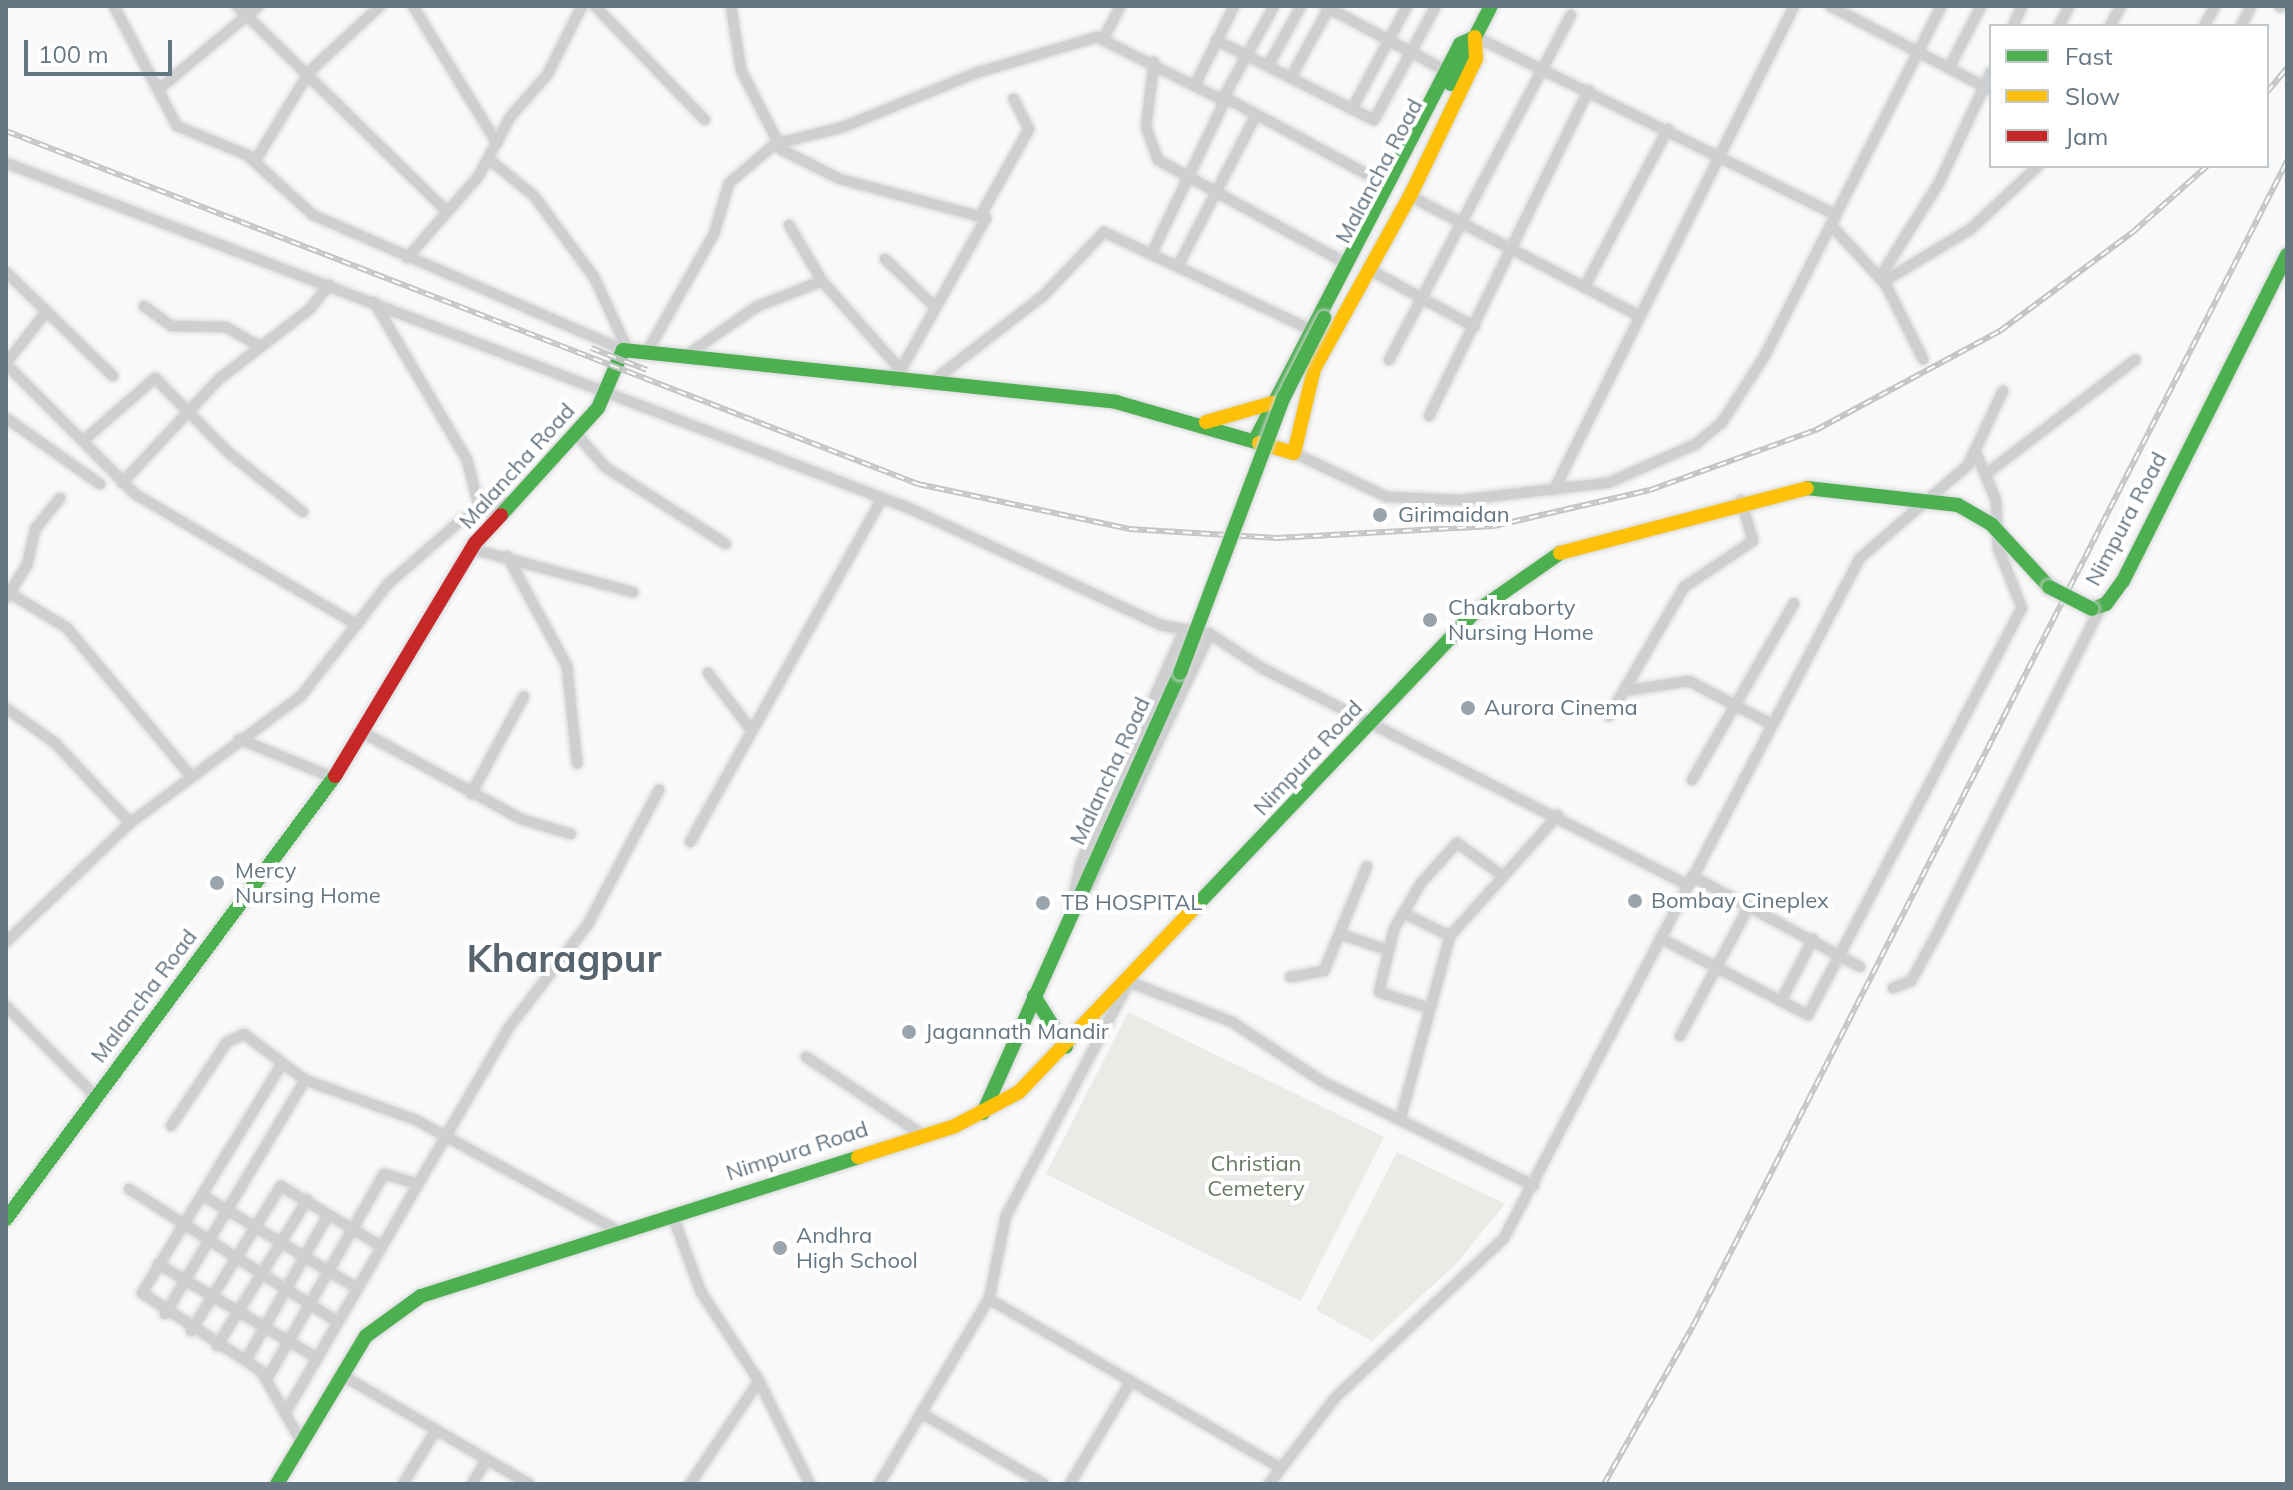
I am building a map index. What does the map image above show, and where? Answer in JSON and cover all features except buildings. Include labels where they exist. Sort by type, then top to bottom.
[{"type":"main road","name":"Malancha Road","points":[[983,1113],[1071,910],[1180,673],[1284,397],[1491,6]]},
{"type":"main road","points":[[625,349],[897,375],[929,384],[1116,402],[1202,423],[1294,453],[1314,369],[1410,196],[1476,59],[1476,37],[1460,44],[1309,329],[1255,440]]},
{"type":"main road","name":"Nimpura Road","points":[[277,1484],[340,1374],[379,1322],[421,1296],[923,1135],[983,1113],[1019,1092],[1129,982],[1474,613],[1553,555],[1741,500],[1813,487],[1930,498],[1992,525],[2049,587],[2096,609],[2123,581],[2287,255]]},
{"type":"main road","name":"Malancha Road","points":[[6,1219],[334,778],[472,549],[607,391],[625,349]]},
{"type":"main road","points":[[1202,423],[1272,403]]},
{"type":"main road","points":[[1034,996],[1066,1047]]},
{"type":"street","points":[[114,6],[177,126],[255,161],[302,208],[407,258],[625,349]]},
{"type":"street","points":[[237,6],[310,71],[447,212]]},
{"type":"street","points":[[158,90],[258,6]]},
{"type":"street","points":[[255,161],[310,71],[380,6]]},
{"type":"street","points":[[413,6],[497,143]]},
{"type":"street","points":[[407,258],[490,160],[497,143],[547,75],[582,6]]},
{"type":"street","points":[[595,6],[705,120]]},
{"type":"street","points":[[731,6],[741,70],[775,144],[840,179],[982,213],[987,222],[932,304],[897,375],[822,281],[789,225]]},
{"type":"street","points":[[648,350],[714,234],[729,183],[775,144],[1105,36],[1120,6]]},
{"type":"street","points":[[1195,85],[1234,6]]},
{"type":"street","points":[[1153,251],[1274,6]]},
{"type":"street","points":[[1268,66],[1301,6]]},
{"type":"street","points":[[1352,109],[1407,6]]},
{"type":"street","points":[[1216,40],[1374,120],[1436,6]]},
{"type":"street","points":[[1554,490],[1794,6]]},
{"type":"street","points":[[1830,6],[1988,88],[1939,183],[1882,280]]},
{"type":"street","points":[[1294,453],[1387,497],[1489,499],[1647,472],[1722,422],[1764,357],[1941,6]]},
{"type":"street","points":[[1949,68],[1981,6]]},
{"type":"street","points":[[2060,24],[2069,6]]},
{"type":"street","points":[[2111,24],[2121,6]]},
{"type":"street","points":[[2205,24],[2215,6]]},
{"type":"street","points":[[2242,24],[2251,6]]},
{"type":"street","points":[[1291,77],[1328,7],[1446,71]]},
{"type":"street","points":[[1389,360],[1424,299],[1539,67],[1571,15]]},
{"type":"street","points":[[1105,36],[1387,185]]},
{"type":"street","points":[[1476,37],[1668,129],[1833,220],[1882,280],[1923,359]]},
{"type":"street","points":[[1154,62],[1146,102],[1152,149],[1189,179],[1345,263]]},
{"type":"street","points":[[1429,416],[1514,252],[1589,90]]},
{"type":"street","points":[[982,213],[1027,136],[1014,99]]},
{"type":"street","points":[[1179,264],[1256,115]]},
{"type":"street","points":[[1584,288],[1668,129]]},
{"type":"street","points":[[490,160],[534,196],[594,277],[625,349]]},
{"type":"street","points":[[6,163],[882,498],[1184,631],[1210,634],[1370,723],[1749,906],[1860,967]]},
{"type":"street","points":[[1882,280],[1972,228],[2036,168]]},
{"type":"street","points":[[1410,196],[1640,316]]},
{"type":"street","points":[[929,384],[1053,287],[1096,234],[1110,232],[1153,251],[1309,329]]},
{"type":"street","points":[[885,259],[932,304]]},
{"type":"street","points":[[1370,270],[1475,327]]},
{"type":"street","points":[[6,272],[113,376]]},
{"type":"street","points":[[687,355],[756,307],[822,281]]},
{"type":"street","points":[[122,483],[257,345],[304,314],[329,285]]},
{"type":"street","points":[[374,302],[467,460],[480,511]]},
{"type":"street","points":[[144,306],[172,326],[226,327],[257,345]]},
{"type":"street","points":[[47,311],[6,364],[122,483],[357,625]]},
{"type":"street","points":[[1986,474],[2135,360]]},
{"type":"street","points":[[83,441],[155,378],[191,411],[230,454],[303,512]]},
{"type":"street","points":[[1269,1484],[1279,1467],[1335,1398],[1504,1238],[1534,1186],[1690,880],[1860,558],[1930,498],[1976,453],[2003,391]]},
{"type":"street","points":[[6,418],[100,484]]},
{"type":"street","points":[[575,432],[605,467],[726,544]]},
{"type":"street","points":[[1660,938],[1808,1015],[2022,608],[1992,525],[1996,500],[1976,453]]},
{"type":"street","points":[[60,498],[35,529],[7,594],[67,628],[190,775]]},
{"type":"street","points":[[690,842],[882,498]]},
{"type":"street","points":[[1609,716],[1684,587],[1751,545],[1741,500]]},
{"type":"street","points":[[6,942],[130,823],[190,775],[301,696],[388,584],[480,511],[510,501]]},
{"type":"street","points":[[472,549],[633,592]]},
{"type":"street","points":[[507,556],[567,666],[577,763]]},
{"type":"street","points":[[1692,780],[1794,603]]},
{"type":"street","points":[[1893,988],[1911,981],[1940,928],[2096,609]]},
{"type":"street","points":[[1071,910],[1081,862],[1184,631]]},
{"type":"street","points":[[1071,910],[1098,874],[1210,634]]},
{"type":"street","points":[[708,673],[752,731]]},
{"type":"street","points":[[1624,691],[1680,679],[1771,724]]},
{"type":"street","points":[[471,794],[524,696]]},
{"type":"street","points":[[6,708],[55,743],[130,823]]},
{"type":"street","points":[[362,732],[471,794],[571,834]]},
{"type":"street","points":[[239,739],[334,778]]},
{"type":"street","points":[[286,1412],[379,1245],[507,1030],[588,924],[659,790]]},
{"type":"street","points":[[1400,1120],[1450,936],[1558,815]]},
{"type":"street","points":[[1429,1008],[1379,992],[1384,949],[1403,913],[1457,843],[1503,876]]},
{"type":"street","points":[[1290,977],[1324,971],[1367,866]]},
{"type":"street","points":[[1680,1036],[1749,906]]},
{"type":"street","points":[[1403,913],[1450,936]]},
{"type":"street","points":[[1340,934],[1384,949]]},
{"type":"street","points":[[1781,1001],[1813,939]]},
{"type":"street","points":[[879,1484],[989,1299],[1006,1216],[1129,982],[1232,1022],[1280,1058],[1534,1186]]},
{"type":"street","points":[[6,1006],[96,1097]]},
{"type":"street","points":[[171,1126],[236,1034],[253,1038],[280,1067],[305,1080],[445,1134],[619,1231]]},
{"type":"street","points":[[806,1057],[923,1135]]},
{"type":"street","points":[[280,1067],[142,1293],[165,1314],[246,1360],[267,1379],[301,1441]]},
{"type":"street","points":[[165,1314],[305,1080]]},
{"type":"street","points":[[267,1379],[350,1228],[387,1171],[415,1183]]},
{"type":"street","points":[[191,1331],[281,1186],[379,1245]]},
{"type":"street","points":[[129,1189],[182,1229],[336,1321]]},
{"type":"street","points":[[202,1195],[355,1287]]},
{"type":"street","points":[[217,1346],[307,1200]]},
{"type":"street","points":[[672,1214],[701,1292],[759,1381],[810,1484]]},
{"type":"street","points":[[246,1360],[328,1215]]},
{"type":"street","points":[[158,1264],[315,1357]]},
{"type":"street","points":[[989,1299],[1279,1467]]},
{"type":"street","points":[[340,1374],[529,1484]]},
{"type":"street","points":[[690,1484],[759,1381]]},
{"type":"street","points":[[1070,1484],[1131,1381]]},
{"type":"street","points":[[921,1413],[1044,1484]]},
{"type":"street","points":[[403,1484],[436,1430]]},
{"type":"street","points":[[472,1484],[487,1459]]},
{"type":"green space","name":"Christian Cemetery","points":[[1128,1012],[1384,1137],[1301,1301],[1046,1174]]},
{"type":"green space","points":[[1397,1152],[1505,1204],[1455,1265],[1372,1341],[1316,1310]]},
{"type":"railway","points":[[2269,90],[2287,68]]},
{"type":"railway","points":[[6,131],[918,484],[1129,529],[1277,538],[1494,526],[1650,490],[1816,430],[2000,331],[2133,232],[2205,168]]},
{"type":"railway","points":[[1604,1484],[1693,1326],[2287,161]]},
{"type":"railway","points":[[591,348],[647,370]]},
{"type":"traffic: fast","points":[[1451,84],[1491,6]]},
{"type":"traffic: fast","points":[[1255,440],[1460,44],[1475,37]]},
{"type":"traffic: fast","points":[[2092,609],[2106,604],[2123,581],[2287,255]]},
{"type":"traffic: fast","points":[[1180,673],[1284,397],[1324,318]]},
{"type":"traffic: fast","points":[[501,515],[598,408],[623,350],[1116,402],[1259,443]]},
{"type":"traffic: fast","points":[[1807,488],[1958,505],[1992,525],[2049,587]]},
{"type":"traffic: fast","points":[[1194,908],[1474,613],[1560,553]]},
{"type":"traffic: fast","points":[[2049,587],[2092,609]]},
{"type":"traffic: fast","points":[[983,1113],[1180,673]]},
{"type":"traffic: fast","points":[[6,1219],[335,776]]},
{"type":"traffic: fast","points":[[1034,996],[1066,1047]]},
{"type":"traffic: fast","points":[[277,1484],[366,1336],[421,1296],[858,1157]]},
{"type":"traffic: slow","points":[[1259,443],[1294,453],[1314,369],[1410,196],[1476,59],[1475,37]]},
{"type":"traffic: slow","points":[[1206,422],[1272,403]]},
{"type":"traffic: slow","points":[[1560,553],[1807,488]]},
{"type":"traffic: slow","points":[[858,1157],[955,1126],[1019,1092],[1194,908]]},
{"type":"traffic: jam","points":[[335,776],[475,543],[501,515]]},
{"type":"place","name":"Girimaidan","points":[[1380,515]]},
{"type":"place","name":"Chakraborty Nursing Home","points":[[1430,620]]},
{"type":"place","name":"Aurora Cinema","points":[[1468,708]]},
{"type":"place","name":"Mercy Nursing Home","points":[[217,883]]},
{"type":"place","name":"Bombay Cineplex","points":[[1635,901]]},
{"type":"place","name":"TB HOSPITAL","points":[[1043,903]]},
{"type":"place","name":"Jagannath Mandir","points":[[909,1032]]},
{"type":"place","name":"Andhra High School","points":[[780,1248]]},
{"type":"district","name":"Kharagpur","points":[[564,959]]}]
